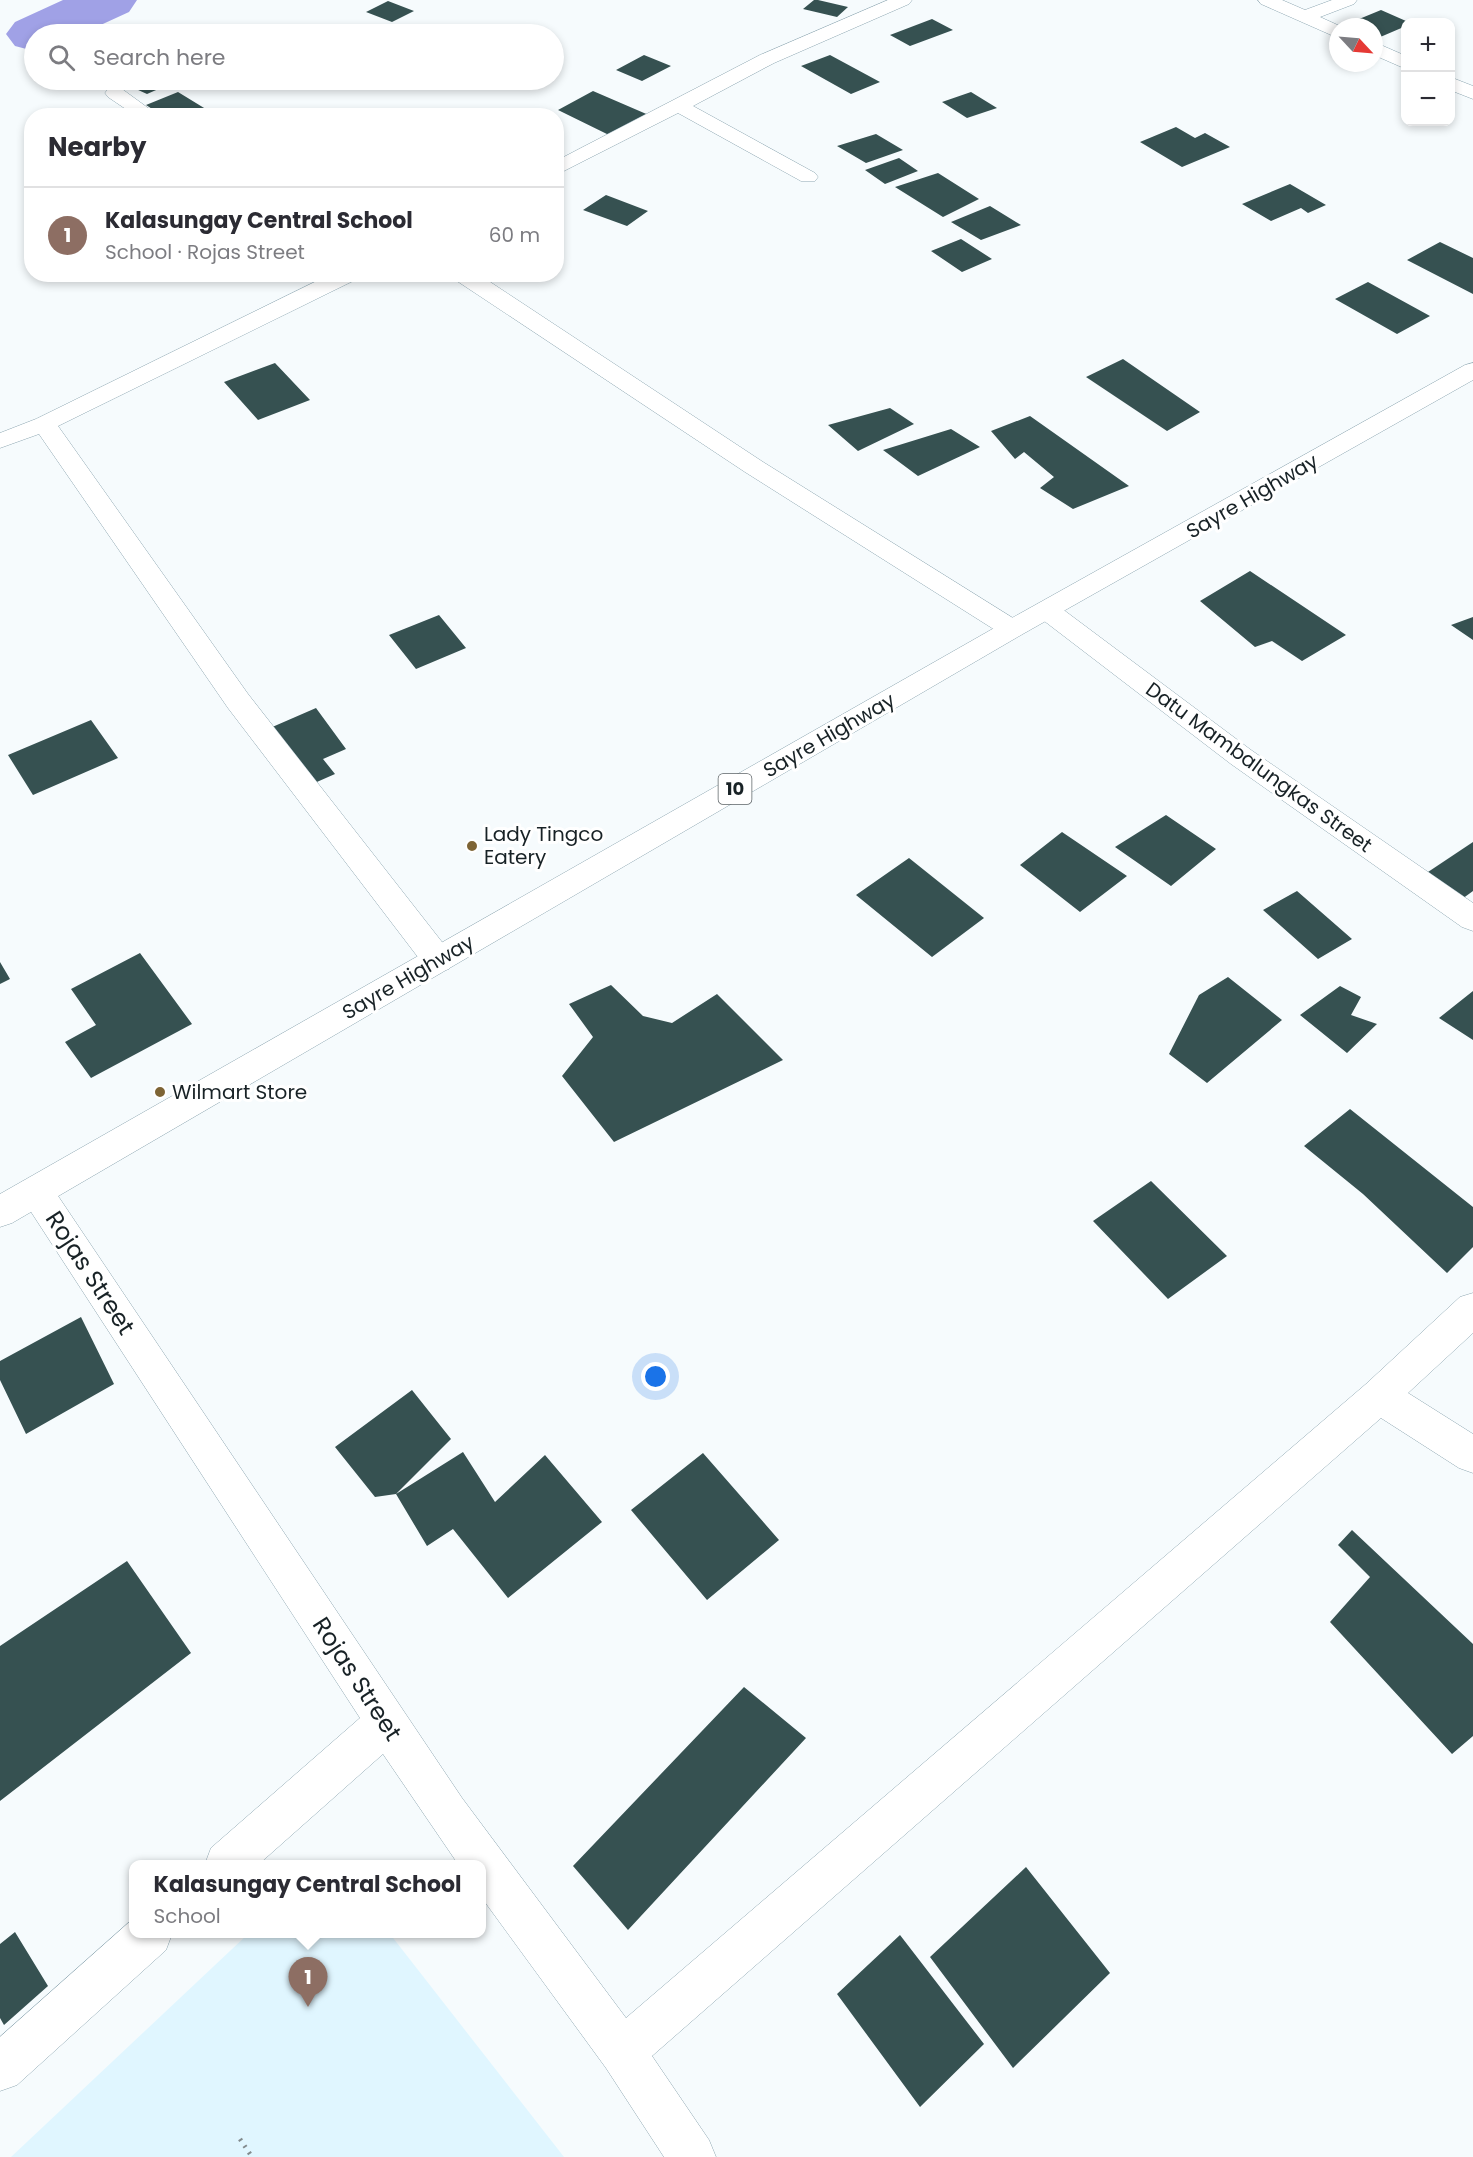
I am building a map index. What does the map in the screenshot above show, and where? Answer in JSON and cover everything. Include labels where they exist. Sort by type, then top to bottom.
[{"type":"main road","points":[[564,165],[767,59],[903,0]]},
{"type":"main road","points":[[1267,0],[1329,28]]},
{"type":"main road","points":[[1305,17],[1348,0]]},
{"type":"main road","points":[[1383,52],[1401,61]]},
{"type":"main road","points":[[1455,85],[1473,93]]},
{"type":"main road","points":[[115,93],[138,108]]},
{"type":"main road","points":[[679,106],[808,177]]},
{"type":"main road","points":[[0,441],[44,424],[333,282]]},
{"type":"main road","points":[[474,282],[754,467],[1012,629]]},
{"type":"main road","name":"Sayre Highway","points":[[0,1212],[1012,629],[1048,611],[1473,370]]},
{"type":"main road","points":[[44,424],[238,701],[438,960]]},
{"type":"main road","name":"Datu Mambalungkas Street","points":[[1048,611],[1241,757],[1473,919]]},
{"type":"main road","name":"Rojas Street","points":[[36,1191],[386,1723],[481,1860]]},
{"type":"main road","points":[[622,2052],[1379,1396],[1473,1309]]},
{"type":"main road","points":[[1379,1396],[1473,1455]]},
{"type":"main road","points":[[232,1860],[386,1723]]},
{"type":"main road","name":"Rojas Street","points":[[486,1866],[622,2052],[692,2157]]},
{"type":"main road","points":[[0,2067],[145,1938]]},
{"type":"path","points":[[240,2139],[252,2157]]},
{"type":"shaded area","points":[[244,1938],[393,1938],[564,2157],[11,2157]]},
{"type":"building","points":[[814,0],[848,7],[837,17],[803,9]]},
{"type":"building","points":[[388,1],[414,11],[392,22],[366,12]]},
{"type":"building","points":[[1381,10],[1401,19],[1401,28],[1383,36],[1383,18],[1362,18]]},
{"type":"building","points":[[932,19],[953,30],[910,46],[890,35]]},
{"type":"building","points":[[644,55],[671,66],[642,81],[616,70]]},
{"type":"building","points":[[830,55],[880,82],[851,94],[801,66]]},
{"type":"building","points":[[138,90],[156,90],[147,94]]},
{"type":"building","points":[[593,91],[651,116],[611,136],[564,113],[564,108],[562,108]]},
{"type":"building","points":[[178,92],[204,108],[151,108],[146,105]]},
{"type":"building","points":[[971,92],[997,108],[967,118],[942,102]]},
{"type":"building","points":[[1176,127],[1195,138],[1205,133],[1230,147],[1182,167],[1140,142]]},
{"type":"building","points":[[876,134],[903,150],[866,163],[837,146]]},
{"type":"building","points":[[899,158],[918,171],[885,184],[865,170]]},
{"type":"building","points":[[938,173],[979,199],[943,217],[895,187]]},
{"type":"building","points":[[1290,184],[1326,205],[1308,213],[1301,208],[1271,221],[1242,204]]},
{"type":"building","points":[[606,195],[648,211],[627,226],[583,210]]},
{"type":"building","points":[[990,206],[1021,225],[981,240],[951,222]]},
{"type":"building","points":[[961,239],[992,259],[962,272],[931,251]]},
{"type":"building","points":[[1440,242],[1473,258],[1473,294],[1407,260]]},
{"type":"building","points":[[1368,282],[1430,316],[1397,334],[1335,299]]},
{"type":"building","points":[[1123,359],[1200,412],[1167,431],[1086,377]]},
{"type":"building","points":[[275,363],[310,400],[258,420],[224,382]]},
{"type":"building","points":[[890,408],[914,424],[858,451],[828,425]]},
{"type":"building","points":[[1030,416],[1129,486],[1073,509],[1040,488],[1054,477],[1024,452],[1015,459],[991,431]]},
{"type":"building","points":[[951,429],[980,447],[918,476],[883,450]]},
{"type":"building","points":[[1250,571],[1346,635],[1302,661],[1272,641],[1255,647],[1200,601]]},
{"type":"building","points":[[439,615],[466,648],[416,669],[389,635]]},
{"type":"building","points":[[1473,617],[1473,640],[1451,625]]},
{"type":"building","points":[[316,708],[346,749],[323,759],[335,774],[310,785],[270,728]]},
{"type":"building","points":[[91,720],[118,758],[33,795],[8,755]]},
{"type":"building","points":[[1166,815],[1216,849],[1171,886],[1115,847]]},
{"type":"building","points":[[1062,832],[1127,876],[1080,912],[1020,865]]},
{"type":"building","points":[[1473,842],[1473,891],[1462,899],[1428,872]]},
{"type":"building","points":[[909,858],[984,918],[932,957],[856,895]]},
{"type":"building","points":[[1297,891],[1352,939],[1318,959],[1263,910]]},
{"type":"building","points":[[140,953],[192,1024],[91,1078],[65,1042],[96,1025],[71,989]]},
{"type":"building","points":[[0,962],[10,979],[0,984]]},
{"type":"building","points":[[1228,977],[1282,1020],[1207,1083],[1169,1054],[1199,995]]},
{"type":"building","points":[[611,985],[643,1016],[672,1023],[717,994],[783,1060],[614,1142],[562,1076],[593,1037],[569,1004]]},
{"type":"building","points":[[1340,986],[1361,997],[1351,1015],[1377,1024],[1347,1053],[1300,1015]]},
{"type":"building","points":[[1473,991],[1473,1040],[1439,1018]]},
{"type":"building","points":[[1350,1109],[1473,1207],[1473,1247],[1447,1273],[1363,1194],[1304,1146]]},
{"type":"building","points":[[1151,1181],[1227,1256],[1168,1299],[1093,1221]]},
{"type":"building","points":[[81,1317],[114,1384],[26,1434],[0,1380],[0,1361]]},
{"type":"building","points":[[412,1390],[451,1439],[396,1494],[375,1497],[335,1447]]},
{"type":"building","points":[[463,1452],[495,1502],[545,1455],[602,1522],[508,1598],[453,1529],[427,1546],[396,1494]]},
{"type":"building","points":[[703,1453],[779,1540],[707,1600],[631,1510]]},
{"type":"building","points":[[1352,1530],[1473,1644],[1473,1736],[1452,1754],[1330,1622],[1370,1577],[1338,1545]]},
{"type":"building","points":[[127,1561],[191,1653],[0,1801],[0,1646]]},
{"type":"building","points":[[744,1687],[806,1738],[628,1930],[573,1866]]},
{"type":"building","points":[[1026,1867],[1110,1973],[1013,2068],[930,1957]]},
{"type":"building","points":[[15,1932],[48,1986],[4,2025],[0,2018],[0,1944]]},
{"type":"building","points":[[900,1935],[984,2044],[920,2107],[837,1994]]},
{"type":"waterway","points":[[57,24],[109,0]]},
{"type":"place","name":"Lady Tingco Eatery","points":[[472,846]]},
{"type":"place","name":"Wilmart Store","points":[[160,1092]]},
{"type":"place","name":"Kalasungay Central School","points":[[308,2007]]}]
